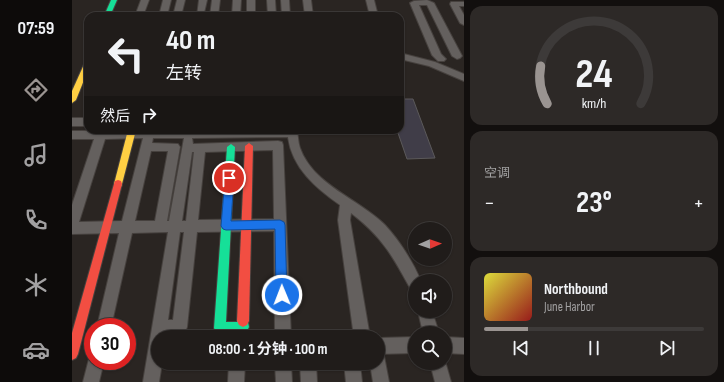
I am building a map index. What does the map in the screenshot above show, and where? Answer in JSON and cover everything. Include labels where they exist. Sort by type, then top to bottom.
[{"type":"street","points":[[109,12],[114,0]]},
{"type":"street","points":[[141,12],[145,0]]},
{"type":"street","points":[[164,12],[167,0]]},
{"type":"street","points":[[178,12],[181,0]]},
{"type":"street","points":[[202,12],[203,0]]},
{"type":"street","points":[[214,12],[216,0]]},
{"type":"street","points":[[236,12],[237,0]]},
{"type":"street","points":[[251,0],[251,12]]},
{"type":"street","points":[[271,0],[272,12]]},
{"type":"street","points":[[285,0],[286,12]]},
{"type":"street","points":[[307,0],[308,12]]},
{"type":"street","points":[[370,0],[373,12]]},
{"type":"street","points":[[414,3],[430,3],[460,56],[438,62],[437,55],[414,3]]},
{"type":"street","points":[[464,4],[454,4],[464,23]]},
{"type":"street","points":[[404,57],[438,62],[464,78]]},
{"type":"street","points":[[72,100],[84,72]]},
{"type":"street","points":[[72,122],[84,122]]},
{"type":"street","points":[[72,135],[111,134]]},
{"type":"street","points":[[72,354],[73,345],[131,134]]},
{"type":"street","points":[[106,318],[149,134]]},
{"type":"street","points":[[180,330],[191,227],[194,148],[190,134]]},
{"type":"street","points":[[292,134],[294,147],[303,163],[324,187],[367,217],[384,233],[394,245],[410,274]]},
{"type":"street","points":[[72,224],[100,135]]},
{"type":"street","points":[[231,147],[220,328],[243,327],[249,146]]},
{"type":"street","points":[[194,148],[278,146],[283,330]]},
{"type":"street","points":[[146,147],[174,147],[160,227]]},
{"type":"street","points":[[160,330],[175,227],[194,148]]},
{"type":"street","points":[[346,203],[344,220],[361,330]]},
{"type":"street","points":[[72,228],[280,225]]},
{"type":"street","points":[[385,346],[408,345]]},
{"type":"street","points":[[452,345],[464,346]]},
{"type":"street","points":[[91,382],[94,370]]},
{"type":"street","points":[[151,382],[153,370]]},
{"type":"street","points":[[236,382],[237,370]]},
{"type":"street","points":[[283,370],[284,382]]},
{"type":"street","points":[[308,370],[309,382]]},
{"type":"street","points":[[353,370],[354,382]]},
{"type":"street","points":[[379,370],[381,382]]},
{"type":"street","points":[[440,370],[443,382]]},
{"type":"building","points":[[404,99],[413,99],[435,158],[407,159],[398,134],[404,134]]},
{"type":"traffic: fast","points":[[109,12],[114,0]]},
{"type":"traffic: fast","points":[[231,147],[220,328],[243,327],[243,321]]},
{"type":"traffic: slow","points":[[72,100],[84,72]]},
{"type":"traffic: slow","points":[[118,184],[131,134]]},
{"type":"traffic: jam","points":[[243,321],[249,146]]},
{"type":"traffic: jam","points":[[72,354],[118,184]]},
{"type":"route","points":[[229,178],[226,226],[280,225],[282,295]]}]
